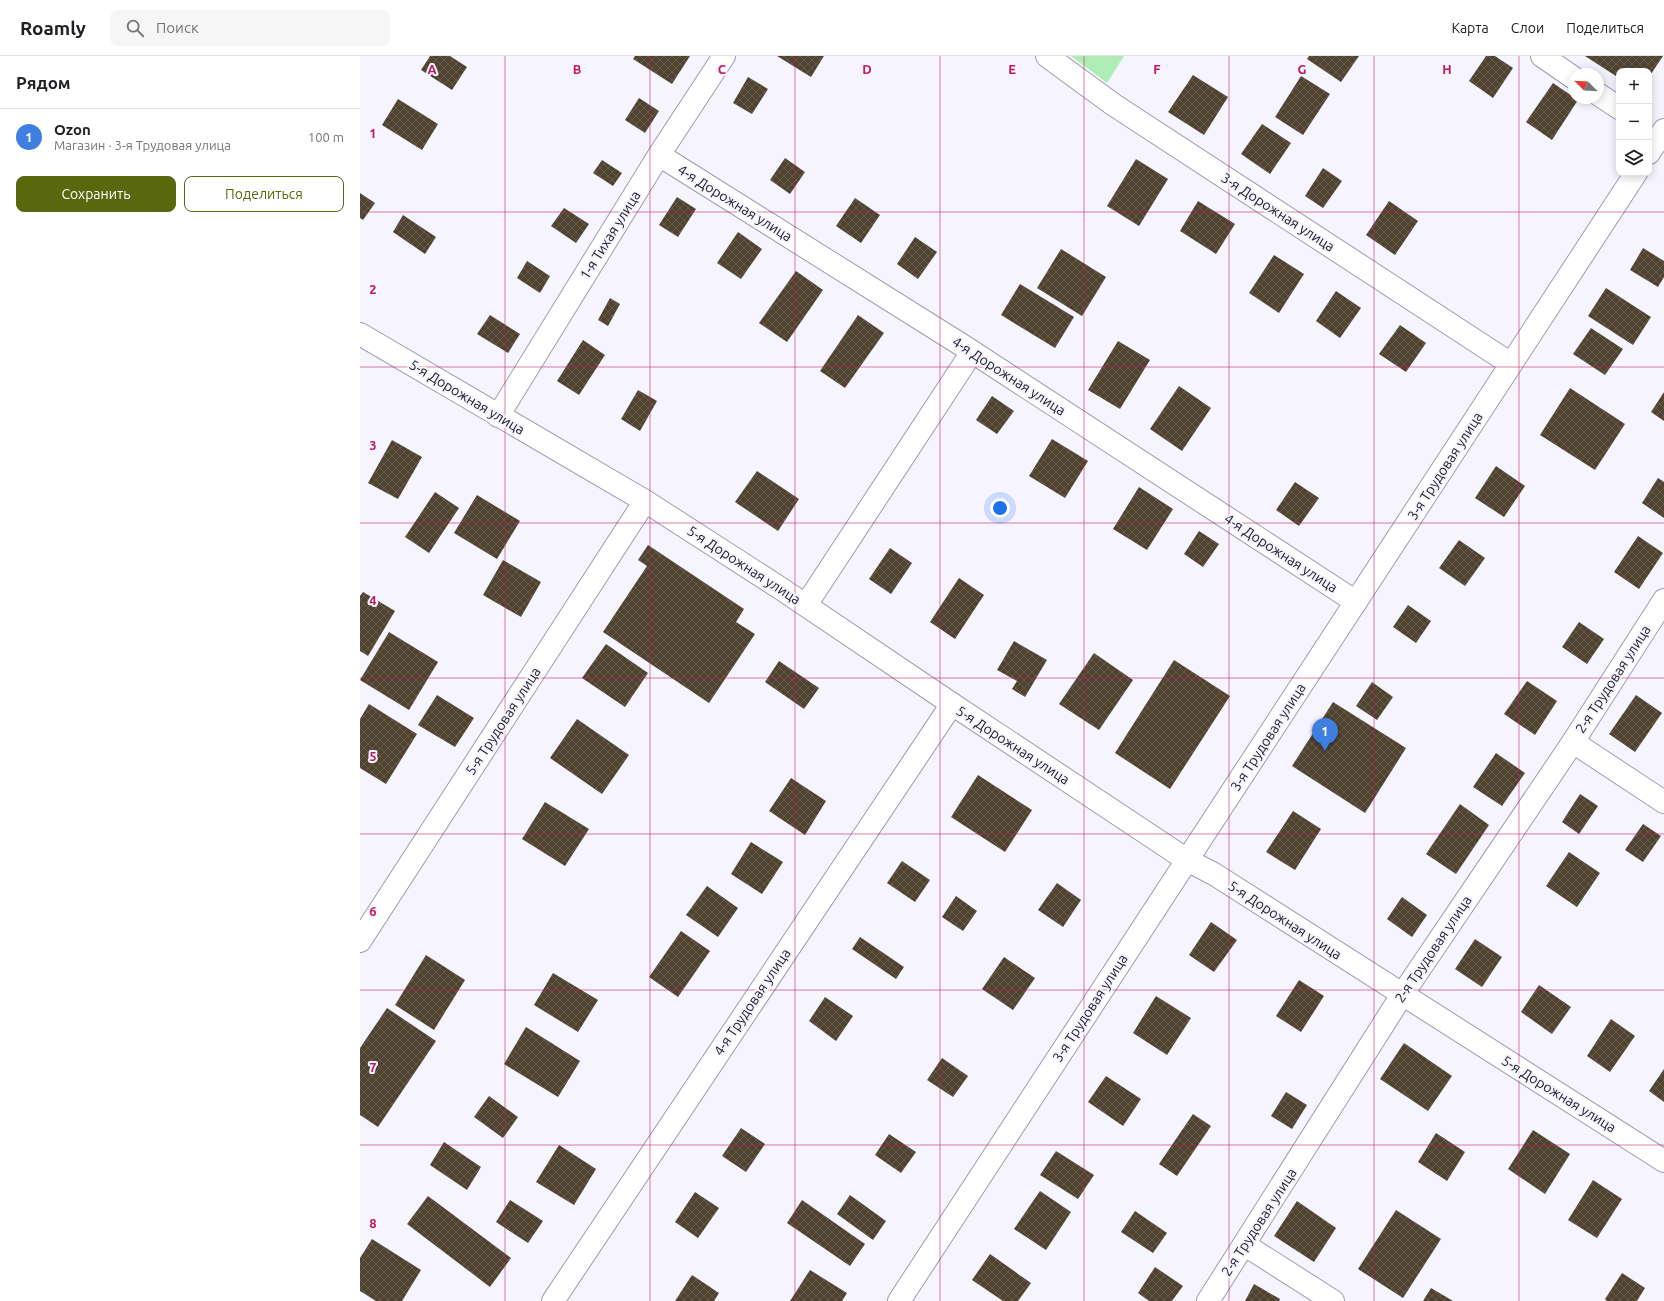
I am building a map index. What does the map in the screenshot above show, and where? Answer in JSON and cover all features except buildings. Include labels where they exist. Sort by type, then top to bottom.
[{"type":"street","name":"1-я Тихая улица","points":[[498,416],[659,155],[724,56]]},
{"type":"street","name":"3-я Дорожная улица","points":[[1046,56],[1114,105],[1511,364]]},
{"type":"street","points":[[1542,56],[1568,74]]},
{"type":"street","points":[[1604,98],[1616,106]]},
{"type":"street","name":"4-я Дорожная улица","points":[[659,155],[972,352],[1356,602]]},
{"type":"street","name":"3-я Трудовая улица","points":[[899,1301],[1634,176]]},
{"type":"street","name":"5-я Дорожная улица","points":[[360,334],[645,501],[806,605],[1187,860],[1221,879],[1664,1160]]},
{"type":"street","points":[[806,605],[972,352]]},
{"type":"street","name":"5-я Трудовая улица","points":[[360,941],[645,501]]},
{"type":"street","name":"2-я Трудовая улица","points":[[1208,1301],[1402,995],[1573,742],[1664,600]]},
{"type":"street","name":"4-я Трудовая улица","points":[[553,1301],[952,704]]},
{"type":"street","points":[[1573,742],[1664,802]]},
{"type":"street","points":[[1245,1244],[1333,1301]]},
{"type":"green space","points":[[1071,56],[1124,56],[1107,83]]},
{"type":"place","name":"Ozon","points":[[1325,751]]}]
